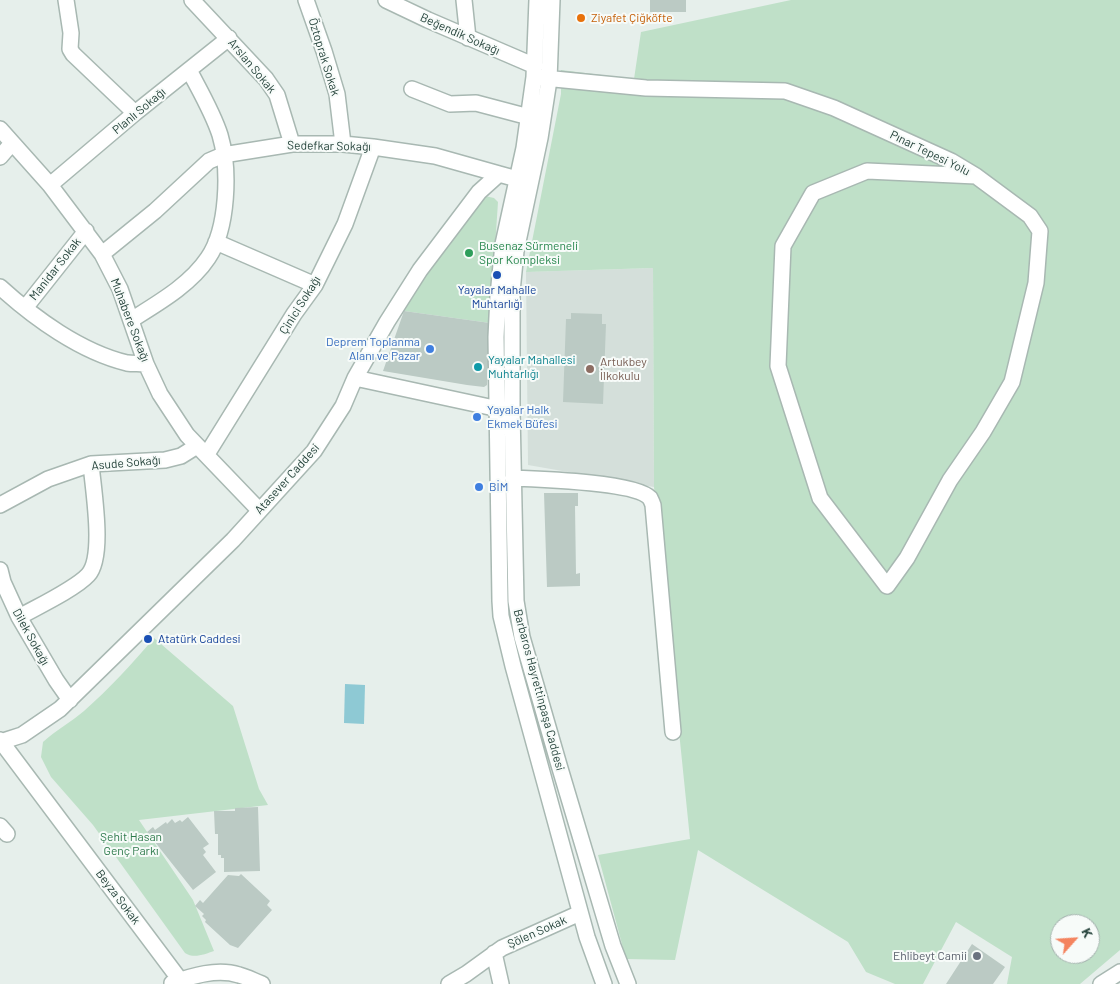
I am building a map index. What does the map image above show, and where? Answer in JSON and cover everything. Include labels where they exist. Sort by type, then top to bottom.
[{"type":"street","points":[[66,0],[71,33],[70,49],[73,54],[135,113]]},
{"type":"street","name":"Arslan Sokak","points":[[192,0],[266,79],[277,96],[292,144]]},
{"type":"street","name":"Öztoprak Sokak","points":[[306,0],[337,94],[343,144]]},
{"type":"street","name":"Beğendik Sokağı","points":[[386,0],[539,74]]},
{"type":"street","points":[[464,0],[468,38]]},
{"type":"street","name":"Barbaros Hayrettinpaşa Caddesi","points":[[537,0],[540,138],[516,252],[512,292],[505,410],[501,616],[509,653],[580,913],[604,984]]},
{"type":"street","name":"Barbaros Hayrettinpaşa Caddesi","points":[[552,0],[500,266],[496,337],[513,478],[516,601],[522,637],[613,946],[628,984]]},
{"type":"street","name":"Planlı Sokağı","points":[[50,185],[135,113],[229,38]]},
{"type":"street","points":[[131,320],[187,282],[208,258],[216,242],[223,214],[226,190],[220,137],[213,118],[189,70]]},
{"type":"street","name":"Pınar Tepesi Yolu","points":[[539,74],[646,88],[785,91],[834,108],[951,161],[976,176],[1030,216],[1040,231],[1036,284],[1012,382],[983,432],[950,480],[907,558],[887,586],[820,498],[778,366],[783,246],[813,193],[867,171],[976,176]]},
{"type":"street","points":[[412,89],[450,104],[476,103],[529,117]]},
{"type":"street","name":"Muhabere Sokağı","points":[[0,129],[50,185],[102,254],[120,289],[146,364],[160,394],[187,435],[260,510]]},
{"type":"street","points":[[0,157],[12,143]]},
{"type":"street","name":"Sedefkar Sokağı","points":[[102,254],[155,211],[209,161],[223,155],[292,144],[373,146],[435,156],[499,174]]},
{"type":"street","name":"Çinici Sokağı","points":[[202,450],[314,286],[345,224],[373,146]]},
{"type":"street","points":[[499,174],[517,179]]},
{"type":"street","name":"Atasever Caddesi","points":[[1,741],[22,735],[43,722],[70,700],[233,540],[314,451],[343,406],[387,322],[420,270],[479,192],[499,174]]},
{"type":"street","name":"Manidar Sokak","points":[[25,308],[86,231]]},
{"type":"street","points":[[216,242],[314,286]]},
{"type":"street","points":[[0,287],[46,324],[99,353],[128,363],[146,364]]},
{"type":"street","points":[[356,378],[505,410]]},
{"type":"street","name":"Asude Sokağı","points":[[0,505],[48,479],[91,464],[165,460],[202,450]]},
{"type":"street","points":[[19,617],[76,584],[88,575],[93,568],[98,539],[91,464]]},
{"type":"street","points":[[513,478],[565,480],[610,485],[637,491],[649,497],[653,504],[673,732]]},
{"type":"street","name":"Dilek Sokağı","points":[[0,570],[5,599],[19,617],[70,700]]},
{"type":"street","name":"Beyza Sokak","points":[[1,741],[175,982]]},
{"type":"street","name":"Şölen Sokak","points":[[449,984],[502,948],[580,913]]},
{"type":"street","name":"Şölen Sokak","points":[[494,953],[501,984]]},
{"type":"street","points":[[596,964],[596,984]]},
{"type":"street","points":[[175,982],[200,980],[218,972],[239,974],[262,984]]},
{"type":"street","points":[[1101,984],[1120,972]]},
{"type":"shaded area","name":"Artukbey İlkokulu","points":[[653,268],[654,487],[528,465],[526,272]]},
{"type":"green space","points":[[791,0],[1120,0],[1120,950],[1080,984],[1007,984],[1012,957],[956,922],[923,984],[895,984],[866,972],[848,942],[698,850],[675,960],[626,959],[598,855],[690,839],[654,487],[653,268],[526,272],[561,94],[561,70],[634,79],[641,32]]},
{"type":"green space","name":"Busenaz Sürmeneli Spor Kompleksi","points":[[485,196],[494,198],[498,202],[490,323],[404,311],[416,286],[450,245],[480,200]]},
{"type":"green space","name":"Şehit Hasan Genç Parkı","points":[[154,638],[233,706],[259,789],[268,805],[139,820],[193,900],[214,951],[200,955],[192,956],[185,953],[93,825],[51,777],[41,757],[43,742],[93,703]]},
{"type":"water","points":[[345,684],[365,685],[364,724],[344,723]]},
{"type":"building","points":[[650,0],[686,0],[686,12],[650,12]]},
{"type":"building","name":"Deprem Toplanma Alanı ve Pazar","points":[[404,311],[490,323],[487,385],[484,387],[467,385],[383,371]]},
{"type":"building","points":[[571,313],[602,314],[602,324],[606,324],[603,404],[563,402],[566,319],[571,319]]},
{"type":"building","points":[[544,493],[578,493],[578,506],[575,506],[576,574],[580,573],[580,586],[547,587]]},
{"type":"building","points":[[258,807],[260,871],[224,872],[224,858],[218,855],[218,834],[215,834],[214,811],[235,811],[235,808]]},
{"type":"building","points":[[188,817],[209,844],[203,848],[206,852],[203,855],[216,872],[193,890],[147,832],[153,827],[155,830],[166,822],[167,824],[172,819],[175,823],[180,820],[182,822]]},
{"type":"building","points":[[241,874],[270,901],[267,905],[272,910],[238,948],[230,945],[205,922],[206,920],[202,916],[204,914],[195,906],[200,900],[203,903],[228,875],[239,876]]},
{"type":"building","name":"Ehlibeyt Camii","points":[[972,944],[1005,967],[993,984],[946,984]]},
{"type":"place","name":"Ziyafet Çiğköfte","points":[[581,18]]},
{"type":"place","name":"Busenaz Sürmeneli Spor Kompleksi","points":[[469,253]]},
{"type":"place","name":"Yayalar Mahalle Muhtarlığı","points":[[497,275]]},
{"type":"place","name":"Deprem Toplanma Alanı ve Pazar","points":[[430,349]]},
{"type":"place","name":"Yayalar Mahallesi Muhtarlığı","points":[[478,367]]},
{"type":"place","name":"Artukbey İlkokulu","points":[[590,369]]},
{"type":"place","name":"Yayalar Halk Ekmek Büfesi","points":[[477,417]]},
{"type":"place","name":"BİM","points":[[479,487]]},
{"type":"place","name":"Atatürk Caddesi̇","points":[[148,639]]},
{"type":"place","name":"Ehlibeyt Camii","points":[[977,956]]}]
